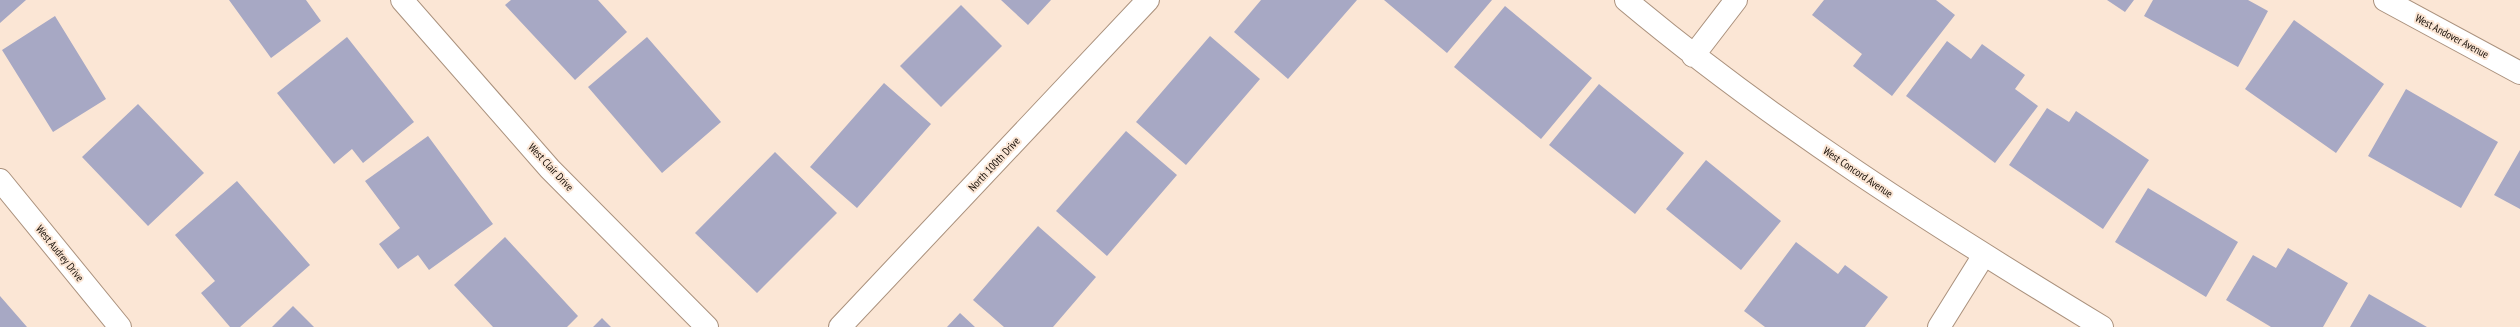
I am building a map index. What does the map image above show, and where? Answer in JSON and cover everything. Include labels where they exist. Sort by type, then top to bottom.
[{"type":"street","name":"West Clair Drive","points":[[402,0],[550,169],[707,327]]},
{"type":"street","name":"North 100th Drive","points":[[840,327],[1148,0]]},
{"type":"street","name":"West Concord Avenue","points":[[1626,0],[1693,56],[1838,160],[1984,256],[2102,327]]},
{"type":"street","points":[[1693,56],[1736,0]]},
{"type":"street","name":"West Andover Avenue","points":[[2385,0],[2520,73]]},
{"type":"street","name":"West Audrey Drive","points":[[0,180],[120,327]]},
{"type":"street","points":[[1939,327],[1984,256]]},
{"type":"building","points":[[0,0],[26,0],[0,23]]},
{"type":"building","points":[[229,0],[306,0],[321,21],[271,58]]},
{"type":"building","points":[[511,0],[598,0],[627,32],[575,80],[505,5]]},
{"type":"building","points":[[1001,0],[1051,0],[1028,25]]},
{"type":"building","points":[[1261,0],[1357,0],[1288,79],[1234,32]]},
{"type":"building","points":[[1384,0],[1492,0],[1447,53]]},
{"type":"building","points":[[1824,0],[1936,0],[1955,15],[1892,96],[1853,66],[1862,54],[1812,15]]},
{"type":"building","points":[[2107,0],[2134,0],[2125,12]]},
{"type":"building","points":[[2153,0],[2248,0],[2268,11],[2238,67],[2144,16]]},
{"type":"building","points":[[961,5],[1002,46],[941,107],[900,66]]},
{"type":"building","points":[[1505,6],[1592,78],[1541,139],[1454,67]]},
{"type":"building","points":[[55,16],[106,99],[53,132],[2,50]]},
{"type":"building","points":[[2294,20],[2384,84],[2336,153],[2245,89]]},
{"type":"building","points":[[1210,36],[1260,79],[1186,165],[1136,122]]},
{"type":"building","points":[[347,37],[414,122],[363,163],[352,149],[334,164],[277,93]]},
{"type":"building","points":[[647,37],[721,122],[662,173],[588,87]]},
{"type":"building","points":[[1947,41],[1971,59],[1982,44],[2025,75],[2015,89],[2038,106],[1995,163],[1906,96]]},
{"type":"building","points":[[884,83],[931,124],[857,208],[810,167]]},
{"type":"building","points":[[1599,84],[1684,153],[1635,214],[1549,145]]},
{"type":"building","points":[[2406,89],[2498,142],[2461,208],[2368,156]]},
{"type":"building","points":[[138,104],[204,173],[148,226],[82,157]]},
{"type":"building","points":[[2047,108],[2069,122],[2076,111],[2149,160],[2103,229],[2009,165]]},
{"type":"building","points":[[1126,131],[1177,175],[1107,256],[1056,211]]},
{"type":"building","points":[[428,136],[493,224],[429,270],[418,255],[398,269],[379,244],[400,228],[365,181]]},
{"type":"building","points":[[2520,150],[2520,209],[2494,195]]},
{"type":"building","points":[[775,152],[837,213],[757,293],[695,233]]},
{"type":"building","points":[[1706,160],[1781,221],[1741,270],[1666,209]]},
{"type":"building","points":[[237,181],[310,265],[240,327],[230,327],[201,293],[215,281],[175,235]]},
{"type":"building","points":[[2148,188],[2238,242],[2206,297],[2115,242]]},
{"type":"building","points":[[1038,226],[1096,277],[1053,327],[1004,327],[973,300]]},
{"type":"building","points":[[505,237],[578,316],[567,327],[493,327],[454,285]]},
{"type":"building","points":[[1796,242],[1838,274],[1845,265],[1888,297],[1865,327],[1765,327],[1744,311]]},
{"type":"building","points":[[2288,248],[2348,283],[2323,327],[2271,327],[2226,300],[2253,255],[2276,268]]},
{"type":"building","points":[[2369,294],[2427,327],[2350,327]]},
{"type":"building","points":[[0,296],[27,327],[0,327]]},
{"type":"building","points":[[293,306],[314,327],[272,327]]},
{"type":"building","points":[[960,313],[975,327],[947,327]]},
{"type":"building","points":[[602,318],[611,327],[593,327]]}]
